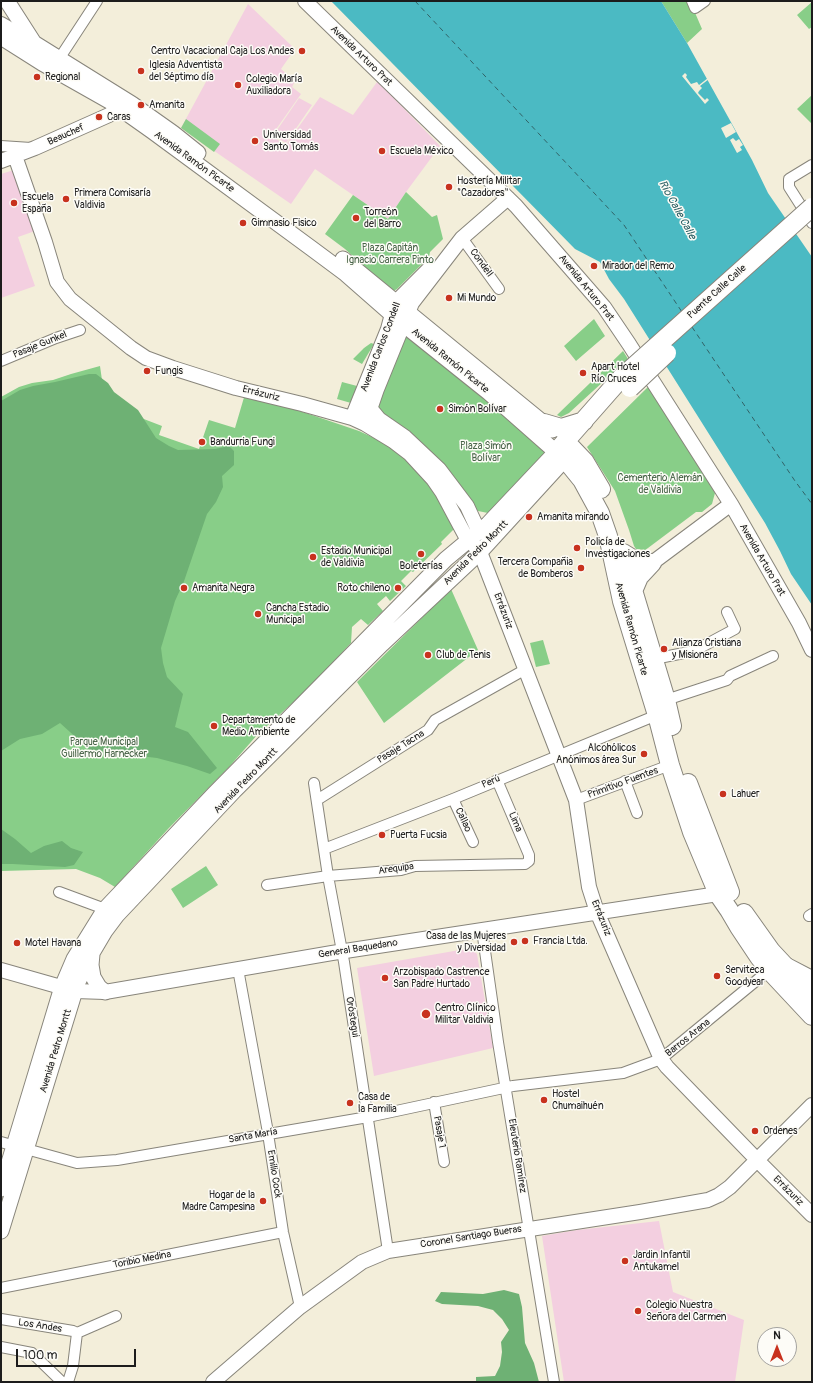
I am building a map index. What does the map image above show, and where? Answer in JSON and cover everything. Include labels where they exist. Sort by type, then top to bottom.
[{"type":"highway","name":"Puente Calle Calle","points":[[626,383],[812,207]]},
{"type":"highway","name":"Puente Calle Calle","points":[[626,383],[812,220]]},
{"type":"highway","name":"Avenida Pedro Montt","points":[[565,451],[584,420],[626,383]]},
{"type":"highway","name":"Avenida Pedro Montt","points":[[565,451],[626,383]]},
{"type":"highway","points":[[544,423],[561,428],[584,420]]},
{"type":"highway","name":"Avenida Ramón Picarte","points":[[565,451],[585,462],[605,496],[616,523],[623,553],[628,591],[661,707],[681,766],[723,875],[737,904],[763,940],[775,966],[812,1016]]},
{"type":"highway","name":"Avenida Ramón Picarte","points":[[565,451],[589,491],[600,513],[654,660],[670,766],[692,832],[718,894],[749,944],[812,996]]},
{"type":"highway","points":[[623,553],[636,561],[652,563]]},
{"type":"highway","points":[[628,591],[652,563]]},
{"type":"main road","points":[[7,1],[34,43]]},
{"type":"main road","name":"Avenida Arturo Prat","points":[[305,1],[508,198],[604,308],[629,344],[731,504],[799,623],[812,650]]},
{"type":"main road","name":"Avenida Ramón Picarte","points":[[1,24],[59,59],[121,103],[173,133],[238,185],[317,240],[488,392],[565,451]]},
{"type":"main road","name":"Avenida Ramón Picarte","points":[[1,37],[42,63],[111,102],[121,103]]},
{"type":"main road","name":"Beauchef","points":[[1,161],[109,116],[121,103]]},
{"type":"main road","name":"Errázuriz","points":[[16,156],[57,282],[70,298],[131,348],[146,358],[173,368],[236,388],[302,404],[358,421],[393,441],[410,454],[442,492],[460,526],[479,528]]},
{"type":"main road","name":"Avenida Carlos Condell","points":[[358,421],[370,408],[412,303],[462,238],[508,198]]},
{"type":"main road","name":"Avenida Carlos Condell","points":[[358,421],[395,308],[400,298],[442,256],[453,250]]},
{"type":"main road","name":"Avenida Ramón Picarte","points":[[406,318],[477,370],[544,423],[565,451]]},
{"type":"main road","points":[[370,408],[379,420],[405,437],[439,469],[458,493],[479,528],[480,552]]},
{"type":"main road","name":"Avenida Pedro Montt","points":[[1,1189],[14,1146],[68,989],[74,959],[104,909],[230,787],[377,639],[446,559],[565,451]]},
{"type":"main road","name":"Avenida Pedro Montt","points":[[377,639],[480,552],[565,451]]},
{"type":"main road","points":[[652,563],[731,504]]},
{"type":"main road","name":"Errázuriz","points":[[480,552],[576,800],[589,887],[597,912],[661,1060],[756,1160],[812,1215]]},
{"type":"main road","name":"Avenida Pedro Montt","points":[[68,989],[81,974],[92,952],[117,915],[230,787]]},
{"type":"main road","name":"General Baquedano","points":[[1,970],[68,989],[105,992],[342,952],[718,894]]},
{"type":"main road","points":[[92,952],[91,965],[93,977],[97,984],[105,992]]},
{"type":"main road","points":[[775,966],[812,978]]},
{"type":"main road","name":"Coronel Santiago Bueras","points":[[213,1382],[300,1307],[362,1262],[388,1250],[640,1212],[708,1200],[719,1195],[730,1187],[812,1106]]},
{"type":"main road","name":"Avenida Pedro Montt","points":[[1,1231],[14,1146]]},
{"type":"street","points":[[59,59],[97,1]]},
{"type":"street","points":[[692,1],[695,8],[704,1]]},
{"type":"street","points":[[2,146],[35,148]]},
{"type":"street","points":[[2,146],[16,156]]},
{"type":"street","points":[[812,165],[789,179],[789,187],[812,223]]},
{"type":"street","name":"Condell","points":[[462,238],[499,289]]},
{"type":"street","name":"Pasaje Gunkel","points":[[1,361],[56,338],[80,330]]},
{"type":"street","points":[[654,660],[694,651],[735,629],[727,612]]},
{"type":"street","name":"Perú","points":[[324,849],[453,799],[559,755],[661,707],[727,680],[730,676],[773,656]]},
{"type":"street","name":"Pasaje Tacna","points":[[317,800],[428,730],[435,720],[526,669]]},
{"type":"street","name":"Primitivo Fuentes","points":[[576,800],[625,781],[670,766]]},
{"type":"street","name":"Lima","points":[[497,780],[529,855],[529,861],[525,864]]},
{"type":"street","points":[[625,781],[637,813]]},
{"type":"street","name":"Oróstegui","points":[[314,783],[328,876],[342,952],[388,1250]]},
{"type":"street","name":"Callao","points":[[453,799],[473,842]]},
{"type":"street","name":"Arequipa","points":[[267,885],[328,876],[402,870],[415,866],[525,864]]},
{"type":"street","points":[[59,892],[104,909]]},
{"type":"street","name":"Eleuterio Ramírez","points":[[482,930],[554,1382]]},
{"type":"street","name":"Barros Arana","points":[[506,1088],[623,1073],[661,1060],[775,966]]},
{"type":"street","name":"Emilio Cock","points":[[238,969],[268,1133],[283,1232],[300,1307]]},
{"type":"street","name":"Santa María","points":[[14,1146],[77,1163],[117,1160],[368,1117],[506,1088]]},
{"type":"street","name":"Pasaje 1","points":[[434,1102],[444,1162]]},
{"type":"street","name":"Toribio Medina","points":[[1,1288],[283,1232]]},
{"type":"street","points":[[68,1382],[73,1366],[77,1333],[116,1316]]},
{"type":"street","name":"Los Andes","points":[[1,1319],[73,1331],[77,1333]]},
{"type":"street","points":[[1,1347],[32,1354],[62,1382]]},
{"type":"shaded area","points":[[248,4],[295,49],[281,69],[295,81],[292,87],[301,94],[272,135],[285,146],[320,97],[353,115],[377,82],[440,146],[388,219],[315,169],[291,204],[181,128]]},
{"type":"shaded area","points":[[299,98],[312,105],[286,143],[279,139],[280,137],[275,133]]},
{"type":"shaded area","points":[[14,170],[35,231],[18,237],[35,286],[1,298],[1,174]]},
{"type":"shaded area","name":"Centro Clínico Militar Valdivia","points":[[471,948],[477,954],[493,1048],[374,1076],[357,968]]},
{"type":"shaded area","name":"Colegio Nuestra Señora del Carmen","points":[[659,1221],[673,1292],[744,1320],[735,1382],[564,1382],[542,1236],[577,1230]]},
{"type":"green space","points":[[661,1],[690,1],[702,29],[687,43]]},
{"type":"green space","points":[[812,2],[812,27],[809,29],[797,15]]},
{"type":"green space","points":[[812,95],[812,123],[811,123],[797,109]]},
{"type":"green space","points":[[186,119],[220,144],[214,152],[181,128]]},
{"type":"green space","name":"Plaza Capitán Ignacio Carrera Pinto","points":[[406,192],[432,217],[437,215],[443,239],[430,252],[429,257],[397,289],[392,292],[345,249],[325,234],[353,195],[388,219]]},
{"type":"green space","points":[[594,319],[605,336],[576,361],[564,346]]},
{"type":"green space","name":"Plaza Simón Bolívar","points":[[409,333],[544,451],[544,455],[488,513],[478,511],[460,488],[380,416],[375,406],[404,335]]},
{"type":"green space","points":[[371,343],[374,344],[362,364],[353,359],[364,348]]},
{"type":"green space","points":[[623,351],[628,359],[569,413],[561,417],[557,415]]},
{"type":"green space","name":"Parque Municipal Guillermo Harnecker","points":[[100,366],[103,387],[136,416],[162,426],[159,435],[199,449],[209,420],[235,428],[245,394],[359,431],[400,450],[438,489],[455,528],[441,542],[442,544],[413,572],[411,571],[401,581],[406,586],[390,601],[386,596],[377,604],[383,611],[368,625],[361,619],[352,627],[351,643],[308,689],[258,734],[229,767],[168,829],[115,887],[100,878],[76,869],[1,871],[1,397],[19,387],[32,383],[53,380]]},
{"type":"green space","name":"Parque Municipal Guillermo Harnecker","points":[[89,374],[96,374],[108,383],[114,392],[138,410],[156,438],[169,446],[178,450],[215,449],[229,446],[234,451],[234,465],[222,476],[223,487],[216,502],[207,514],[182,587],[175,601],[161,648],[167,677],[183,694],[175,727],[188,732],[217,768],[210,774],[157,758],[90,750],[60,723],[42,734],[20,739],[1,751],[1,401],[20,390],[33,386]]},
{"type":"green space","points":[[342,382],[357,386],[351,403],[337,399]]},
{"type":"green space","name":"Cementerio Alemán de Valdivia","points":[[648,387],[684,439],[715,493],[712,504],[702,512],[696,512],[645,550],[636,549],[634,546],[615,491],[587,447]]},
{"type":"green space","name":"Club de Tenis","points":[[451,589],[478,650],[384,723],[357,682]]},
{"type":"green space","points":[[543,640],[550,664],[536,667],[530,643]]},
{"type":"green space","points":[[1,829],[31,853],[44,846],[62,841],[71,848],[83,852],[74,865],[65,867],[1,864]]},
{"type":"green space","points":[[206,866],[218,885],[183,908],[171,889]]},
{"type":"green space","points":[[504,1290],[519,1294],[522,1307],[525,1343],[534,1363],[539,1382],[476,1382],[476,1377],[495,1376],[500,1366],[502,1352],[501,1342],[509,1330],[502,1319],[493,1310],[478,1306],[442,1304],[435,1301],[441,1292],[483,1294]]},
{"type":"water","name":"Río Calle Calle","points":[[331,1],[661,1],[687,43],[752,160],[768,193],[812,257],[812,605],[791,574],[765,523],[624,299],[609,279],[600,262],[575,249]]},
{"type":"pier","points":[[685,73],[691,84],[697,82],[699,85],[708,78],[709,79],[700,86],[702,88],[698,93],[705,100],[707,98],[709,100],[705,104],[682,76]]},
{"type":"pier","points":[[731,123],[736,132],[726,138],[721,128]]},
{"type":"pier","points":[[733,138],[736,141],[739,139],[743,145],[740,147],[742,150],[737,153],[730,140]]},
{"type":"ferry route","points":[[415,1],[624,225],[682,312]]},
{"type":"ferry route","points":[[692,327],[812,504]]},
{"type":"place","name":"Centro Vacacional Caja Los Andes","points":[[302,51]]},
{"type":"place","name":"Iglesia Adventista del Séptimo día","points":[[141,71]]},
{"type":"place","name":"Regional","points":[[37,77]]},
{"type":"place","name":"Colegio María Auxiliadora","points":[[238,85]]},
{"type":"place","name":"Amanita","points":[[141,105]]},
{"type":"place","name":"Caras","points":[[99,117]]},
{"type":"place","name":"Universidad Santo Tomás","points":[[255,141]]},
{"type":"place","name":"Escuela México","points":[[382,151]]},
{"type":"place","name":"Hostería Militar \"Cazadores\"","points":[[449,187]]},
{"type":"place","name":"Primera Comisaría Valdivia","points":[[66,199]]},
{"type":"place","name":"Escuela España","points":[[14,203]]},
{"type":"place","name":"Torreón del Barro","points":[[356,218]]},
{"type":"place","name":"Gimnasio Fisico","points":[[243,223]]},
{"type":"place","name":"Mirador del Remo","points":[[594,266]]},
{"type":"place","name":"Mi Mundo","points":[[449,298]]},
{"type":"place","name":"Fungis","points":[[147,371]]},
{"type":"place","name":"Apart Hotel Río Cruces","points":[[583,373]]},
{"type":"place","name":"Simón Bolívar","points":[[440,409]]},
{"type":"place","name":"Bandurria Fungi","points":[[202,442]]},
{"type":"place","name":"Amanita mirando","points":[[529,517]]},
{"type":"place","name":"Policía de Investigaciones","points":[[577,548]]},
{"type":"place","name":"Boleterías","points":[[421,554]]},
{"type":"place","name":"Estadio Municipal de Valdivia","points":[[313,557]]},
{"type":"place","name":"Tercera Compañia de Bomberos","points":[[581,568]]},
{"type":"place","name":"Amanita Negra","points":[[184,588]]},
{"type":"place","name":"Roto chileno","points":[[398,588]]},
{"type":"place","name":"Cancha Estadio Municipal","points":[[258,614]]},
{"type":"place","name":"Alianza Cristiana y Misionera","points":[[664,649]]},
{"type":"place","name":"Club de Tenis","points":[[428,655]]},
{"type":"place","name":"Departamento de Medio Ambiente","points":[[214,726]]},
{"type":"place","name":"Alcohólicos Anónimos área Sur","points":[[644,754]]},
{"type":"place","name":"Lahuer","points":[[723,794]]},
{"type":"place","name":"Puerta Fucsia","points":[[382,835]]},
{"type":"place","name":"Francia Ltda.","points":[[525,941]]},
{"type":"place","name":"Casa de las Mujeres y Diversidad","points":[[514,942]]},
{"type":"place","name":"Motel Havana","points":[[17,943]]},
{"type":"place","name":"Serviteca Goodyear","points":[[717,976]]},
{"type":"place","name":"Arzobispado Castrence San Padre Hurtado","points":[[385,978]]},
{"type":"place","name":"Centro Clínico Militar Valdivia","points":[[426,1014]]},
{"type":"place","name":"Hostel Chumaihuén","points":[[544,1100]]},
{"type":"place","name":"Casa de la Familia","points":[[350,1103]]},
{"type":"place","name":"Ordenes","points":[[755,1131]]},
{"type":"place","name":"Hogar de la Madre Campesina","points":[[263,1201]]},
{"type":"place","name":"Jardin Infantil Antukamel","points":[[625,1261]]},
{"type":"place","name":"Colegio Nuestra Señora del Carmen","points":[[638,1311]]}]
